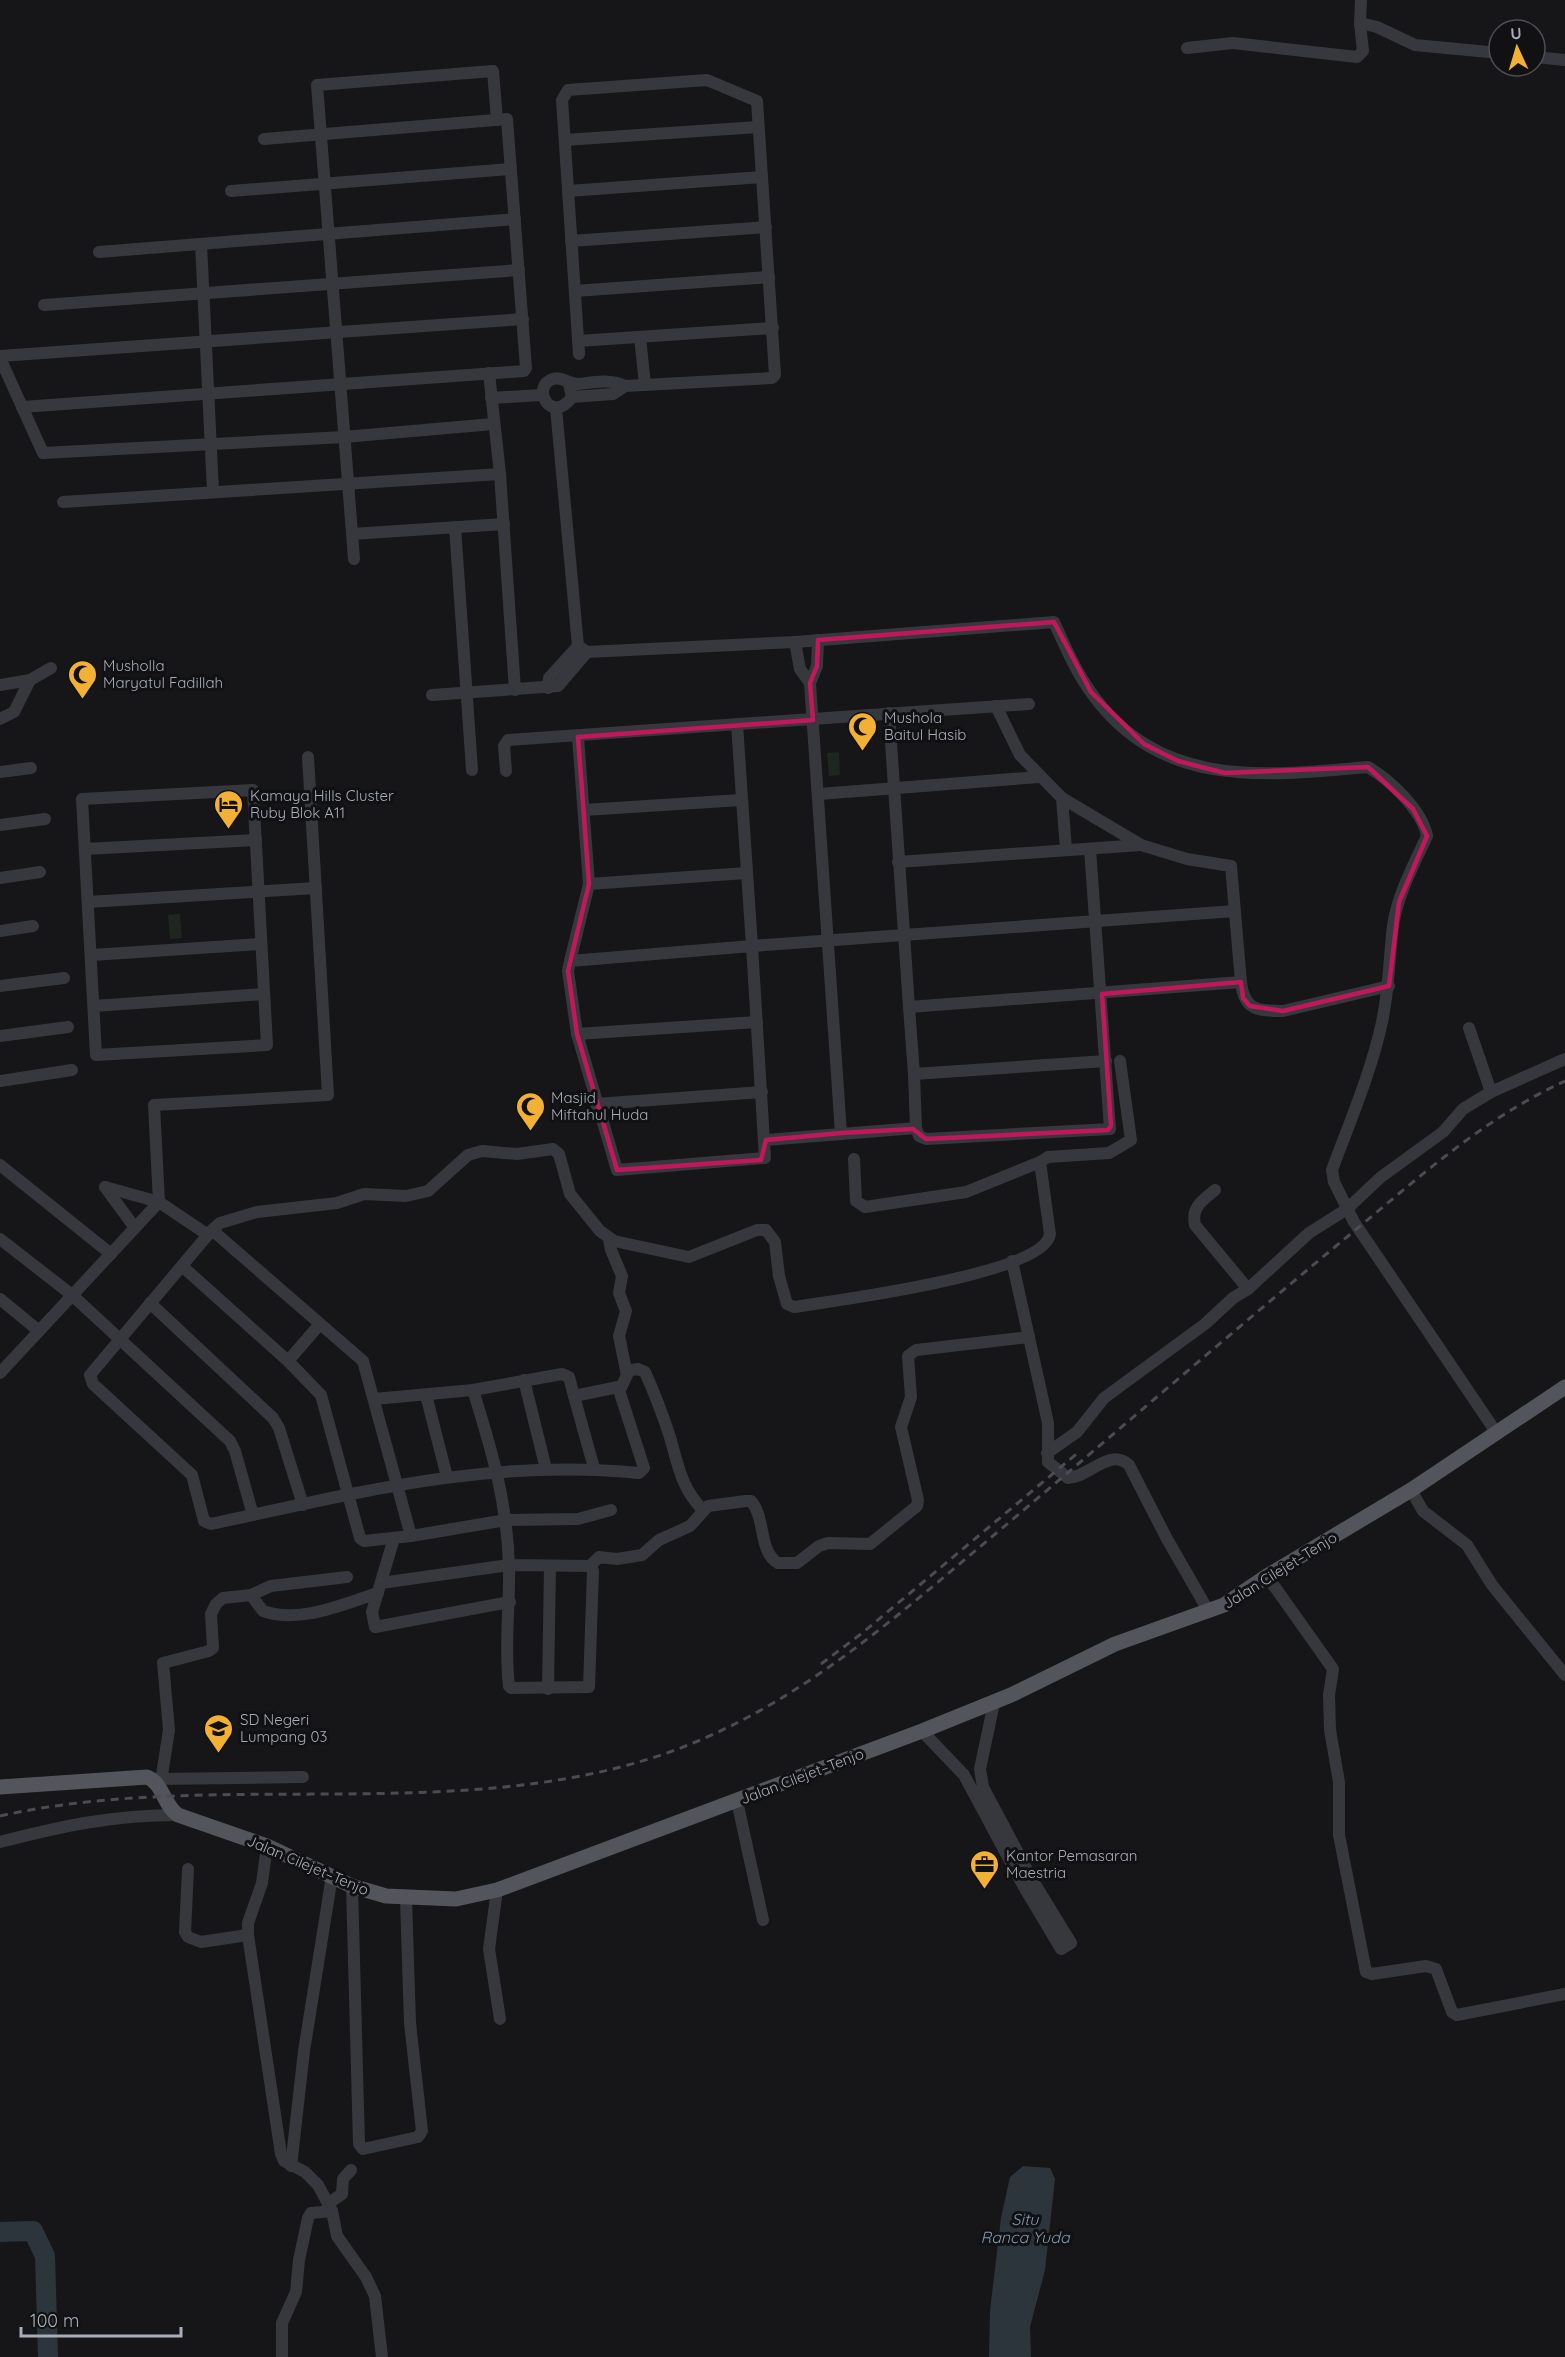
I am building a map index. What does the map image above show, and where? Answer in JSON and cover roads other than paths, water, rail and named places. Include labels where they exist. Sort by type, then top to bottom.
[{"type":"main road","name":"Jalan Cilejet–Tenjo","points":[[178,1815],[267,1846],[352,1886],[386,1896],[406,1899],[456,1899],[497,1890],[922,1731],[994,1702],[1115,1644],[1209,1612],[1239,1597],[1267,1576],[1411,1490],[1565,1387]]},
{"type":"main road","points":[[0,1787],[140,1776],[157,1780],[170,1808],[178,1815]]},
{"type":"street","points":[[1187,48],[1222,42],[1357,57],[1364,51],[1360,23],[1361,0]]},
{"type":"street","points":[[1360,23],[1377,27],[1415,45],[1487,52]]},
{"type":"street","points":[[1547,58],[1565,59]]},
{"type":"street","points":[[354,559],[317,85],[493,71],[497,120]]},
{"type":"street","points":[[570,390],[566,405],[556,408],[547,404],[542,395],[544,386],[551,379],[561,378],[570,390],[613,394],[625,386],[772,378],[776,369],[757,101],[707,80],[568,90],[562,100],[579,354]]},
{"type":"street","points":[[22,407],[524,371],[526,368],[523,319],[507,119],[264,139]]},
{"type":"street","points":[[564,140],[758,127]]},
{"type":"street","points":[[231,191],[511,169]]},
{"type":"street","points":[[568,192],[762,177]]},
{"type":"street","points":[[99,252],[515,219]]},
{"type":"street","points":[[571,241],[766,227]]},
{"type":"street","points":[[201,244],[213,491]]},
{"type":"street","points":[[44,306],[519,270]]},
{"type":"street","points":[[574,291],[770,277]]},
{"type":"street","points":[[493,424],[344,437],[210,442],[43,453],[0,357],[523,319]]},
{"type":"street","points":[[578,341],[773,328]]},
{"type":"street","points":[[640,337],[645,385]]},
{"type":"street","points":[[489,373],[500,474],[516,690]]},
{"type":"street","points":[[491,398],[542,395]]},
{"type":"street","points":[[432,695],[558,686],[583,649],[556,408]]},
{"type":"street","points":[[63,502],[500,474]]},
{"type":"street","points":[[352,534],[504,524]]},
{"type":"street","points":[[456,527],[472,770]]},
{"type":"street","points":[[583,649],[795,642],[1054,622],[1074,664],[1091,692],[1111,716],[1144,744],[1178,761],[1225,773],[1368,767],[1382,775],[1425,825],[1427,836],[1398,902],[1393,925],[1389,986],[1382,1023],[1362,1092],[1332,1170],[1334,1182],[1347,1209],[1496,1432]]},
{"type":"street","points":[[818,640],[817,666],[810,683],[841,1133]]},
{"type":"street","points":[[795,642],[800,669],[810,683]]},
{"type":"street","points":[[0,685],[30,680],[51,668]]},
{"type":"street","points":[[0,719],[14,712],[30,680]]},
{"type":"street","points":[[506,771],[504,746],[508,740],[578,737],[1029,704]]},
{"type":"street","points":[[996,706],[1020,755],[1062,798],[1141,845],[1187,859],[1231,866],[1243,998],[1250,1006],[1265,1011],[1283,1011],[1389,986]]},
{"type":"street","points":[[889,713],[916,1128],[919,1137],[926,1139],[1108,1130],[1112,1126],[1090,849]]},
{"type":"street","points":[[578,737],[589,884],[568,971],[577,1034],[617,1170],[761,1160],[767,1153],[737,724]]},
{"type":"street","points":[[0,1373],[159,1202],[154,1105],[328,1095],[308,757]]},
{"type":"street","points":[[0,772],[31,768]]},
{"type":"street","points":[[819,795],[1039,777]]},
{"type":"street","points":[[253,790],[267,1045],[96,1055],[85,849],[82,799],[253,790]]},
{"type":"street","points":[[1062,798],[1066,849]]},
{"type":"street","points":[[584,810],[741,800]]},
{"type":"street","points":[[0,825],[45,819]]},
{"type":"street","points":[[85,849],[256,840]]},
{"type":"street","points":[[898,862],[1141,845]]},
{"type":"street","points":[[0,878],[40,872]]},
{"type":"street","points":[[589,884],[746,873]]},
{"type":"street","points":[[88,902],[316,888]]},
{"type":"street","points":[[570,961],[1235,911]]},
{"type":"street","points":[[0,931],[33,926]]},
{"type":"street","points":[[92,955],[261,944]]},
{"type":"street","points":[[0,986],[64,978]]},
{"type":"street","points":[[909,1007],[1241,982]]},
{"type":"street","points":[[94,1006],[264,994]]},
{"type":"street","points":[[577,1034],[757,1022]]},
{"type":"street","points":[[0,1036],[68,1027]]},
{"type":"street","points":[[1469,1028],[1491,1092]]},
{"type":"street","points":[[1047,1453],[1077,1432],[1104,1398],[1144,1371],[1205,1324],[1233,1298],[1248,1289],[1309,1233],[1347,1209],[1381,1177],[1443,1132],[1463,1109],[1491,1092],[1565,1059]]},
{"type":"street","points":[[914,1074],[1106,1061]]},
{"type":"street","points":[[854,1159],[856,1201],[865,1207],[966,1192],[1048,1157],[1109,1153],[1131,1140],[1120,1061]]},
{"type":"street","points":[[0,1082],[72,1070]]},
{"type":"street","points":[[596,1104],[762,1092]]},
{"type":"street","points":[[766,1140],[916,1128]]},
{"type":"street","points":[[553,1149],[559,1154],[570,1194],[609,1239],[622,1276],[619,1293],[626,1314],[619,1336],[626,1371],[626,1379],[620,1390],[644,1468],[639,1473],[594,1468],[498,1470],[399,1484],[207,1523],[192,1474],[93,1384],[90,1375],[220,1222],[257,1212],[332,1203],[364,1194],[406,1196],[428,1191],[468,1155],[476,1152],[517,1154],[553,1149]]},
{"type":"street","points":[[609,1239],[689,1257],[757,1230],[766,1230],[775,1242],[778,1276],[787,1304],[794,1307],[925,1287],[1012,1261],[1045,1244],[1050,1238],[1040,1162]]},
{"type":"street","points":[[0,1165],[111,1254]]},
{"type":"street","points":[[135,1228],[105,1187],[159,1202],[210,1233],[363,1361],[399,1484],[411,1536]]},
{"type":"street","points":[[1215,1190],[1196,1205],[1193,1216],[1195,1225],[1248,1289]]},
{"type":"street","points":[[0,1239],[72,1295],[230,1441],[235,1451],[253,1515]]},
{"type":"street","points":[[1012,1261],[1048,1422],[1047,1453],[1051,1465],[1068,1478],[1078,1476],[1112,1458],[1124,1460],[1129,1465],[1167,1539],[1209,1612]]},
{"type":"street","points":[[182,1266],[288,1361],[321,1395],[360,1538],[369,1542],[506,1520],[578,1519],[611,1510]]},
{"type":"street","points":[[0,1299],[39,1331]]},
{"type":"street","points":[[150,1303],[273,1418],[279,1428],[303,1505]]},
{"type":"street","points":[[288,1361],[320,1324]]},
{"type":"street","points":[[250,1595],[263,1611],[300,1615],[380,1588],[509,1565],[590,1566],[599,1557],[617,1560],[642,1556],[659,1540],[690,1526],[703,1510],[714,1504],[751,1501],[769,1556],[784,1565],[797,1563],[819,1546],[828,1543],[870,1544],[917,1506],[901,1427],[910,1397],[908,1356],[916,1350],[1029,1337]]},
{"type":"street","points":[[626,1371],[638,1369],[645,1372],[669,1435],[677,1471],[692,1499],[703,1510]]},
{"type":"street","points":[[374,1399],[472,1390],[566,1374],[569,1377],[594,1468]]},
{"type":"street","points":[[524,1380],[546,1469]]},
{"type":"street","points":[[574,1396],[614,1387],[620,1390]]},
{"type":"street","points":[[472,1390],[498,1470],[506,1520],[510,1602],[509,1686],[548,1689],[587,1688],[590,1685],[593,1571],[590,1566]]},
{"type":"street","points":[[426,1395],[447,1477]]},
{"type":"street","points":[[1411,1490],[1423,1511],[1467,1545],[1492,1585],[1565,1675]]},
{"type":"street","points":[[394,1538],[372,1612],[372,1624],[379,1627],[510,1602]]},
{"type":"street","points":[[548,1689],[550,1566]]},
{"type":"street","points":[[1267,1576],[1333,1669],[1330,1713],[1339,1782],[1339,1835],[1366,1972],[1372,1974],[1426,1966],[1436,1969],[1452,2012],[1457,2014],[1565,1995]]},
{"type":"street","points":[[303,1778],[157,1780],[169,1730],[163,1663],[209,1652],[214,1642],[210,1620],[213,1608],[223,1598],[250,1595],[271,1586],[347,1577]]},
{"type":"street","points":[[994,1702],[980,1769],[983,1787],[1045,1910]]},
{"type":"street","points":[[922,1731],[964,1775],[1066,1946]]},
{"type":"street","points":[[964,1775],[980,1769]]},
{"type":"street","points":[[737,1801],[764,1920]]},
{"type":"street","points":[[0,1842],[118,1816],[178,1815]]},
{"type":"street","points":[[267,1846],[262,1883],[249,1923],[248,1935],[281,2154],[284,2161],[312,2178],[330,2207],[336,2236],[366,2277],[375,2296],[382,2357]]},
{"type":"street","points":[[188,1869],[185,1932],[188,1937],[201,1942],[248,1935]]},
{"type":"street","points":[[291,2166],[304,2051],[332,1876]]},
{"type":"street","points":[[352,1886],[358,2144],[363,2149],[418,2137],[422,2131],[410,2023],[406,1899]]},
{"type":"street","points":[[497,1890],[489,1949],[500,2019]]},
{"type":"street","points":[[282,2357],[282,2323],[296,2292],[299,2260],[308,2218],[311,2213],[330,2207],[342,2194],[343,2179],[351,2170]]},
{"type":"water","name":"Situ Ranca Yuda","points":[[1023,2166],[1050,2168],[1055,2179],[1045,2270],[1030,2327],[1031,2357],[989,2357],[990,2311],[1001,2218],[1010,2177]]},
{"type":"waterway","points":[[0,2232],[33,2231],[45,2256],[48,2357]]},
{"type":"railway","points":[[0,1816],[85,1802],[173,1796],[442,1792],[530,1784],[615,1768],[698,1741],[781,1699],[893,1619],[1433,1166],[1509,1111],[1565,1081]]},
{"type":"railway","points":[[821,1664],[861,1634],[1080,1451]]},
{"type":"place","name":"Musholla Maryatul Fadillah","points":[[82,700]]},
{"type":"place","name":"Mushola Baitul Hasib","points":[[863,752]]},
{"type":"place","name":"Kamaya Hills Cluster Ruby Blok A11","points":[[229,830]]},
{"type":"place","name":"Masjid Miftahul Huda","points":[[530,1132]]},
{"type":"place","name":"SD Negeri Lumpang 03","points":[[219,1754]]},
{"type":"place","name":"Kantor Pemasaran Maestria","points":[[985,1890]]}]
